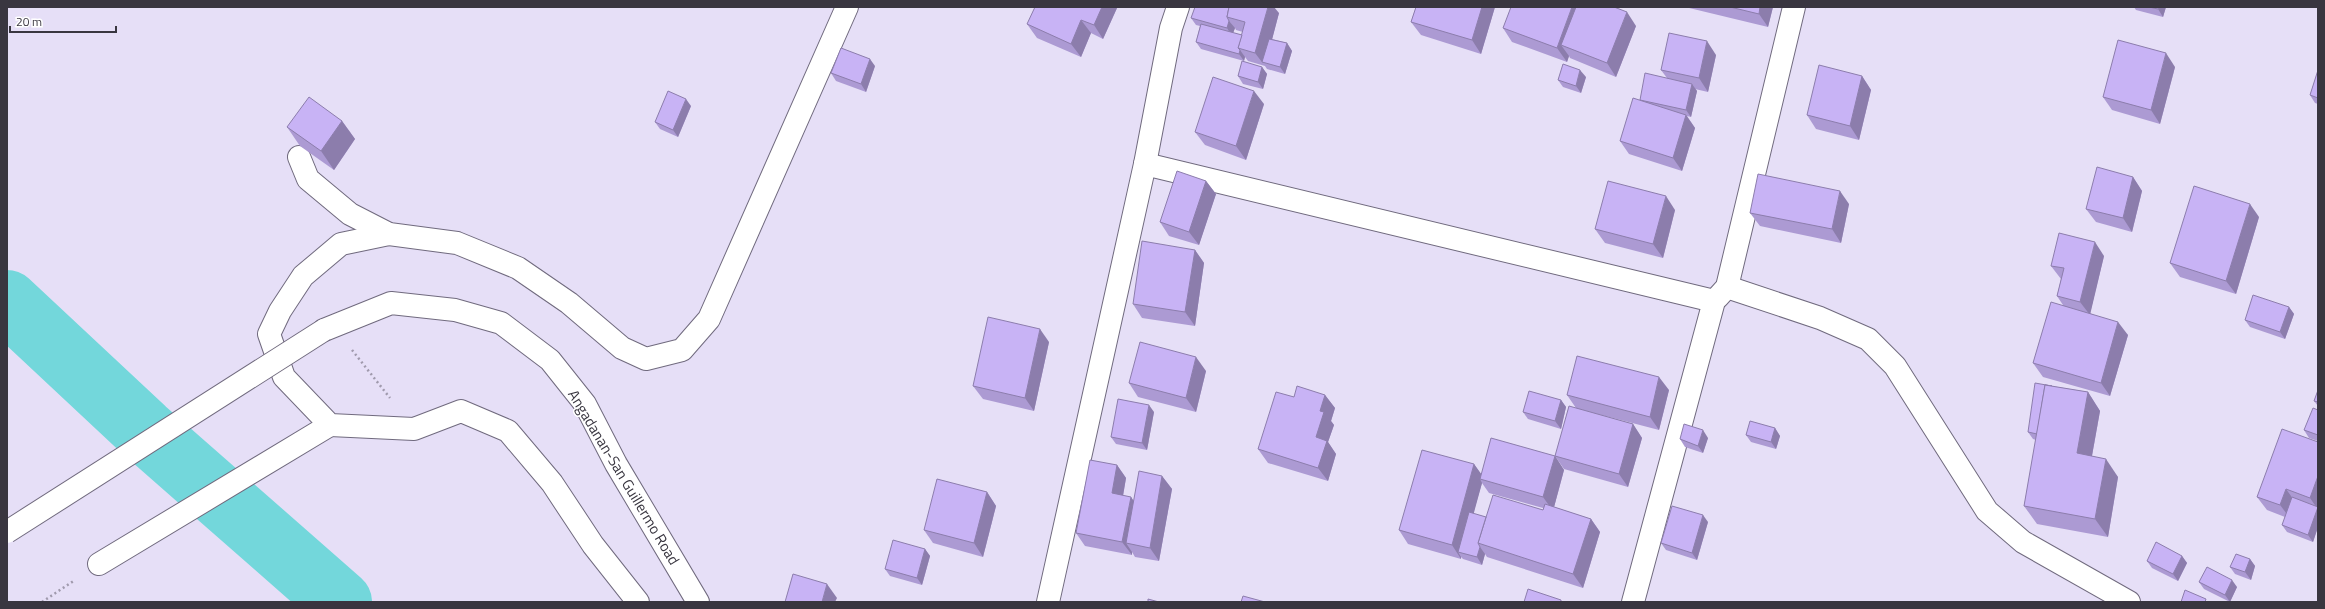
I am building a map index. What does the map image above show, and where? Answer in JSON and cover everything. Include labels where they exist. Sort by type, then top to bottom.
[{"type":"street","points":[[330,425],[284,377],[269,334],[280,311],[303,276],[341,244],[389,234],[457,243],[518,268],[569,303],[622,348],[646,359],[682,350],[709,319],[846,7]]},
{"type":"street","points":[[1048,602],[1145,164],[1172,28],[1178,7]]},
{"type":"street","points":[[1634,602],[1721,294],[1794,7]]},
{"type":"street","points":[[299,156],[308,179],[350,214],[389,234]]},
{"type":"street","points":[[1145,164],[1721,294],[1820,318],[1868,339],[1895,366],[1987,511],[2023,542],[2129,602]]},
{"type":"street","name":"Angadanan-San Guillermo Road","points":[[7,532],[324,330],[391,303],[455,310],[501,323],[550,360],[585,404],[616,464],[698,602]]},
{"type":"street","points":[[99,564],[330,425],[414,429],[461,411],[508,430],[552,483],[593,545],[638,602]]},
{"type":"path","points":[[350,348],[394,403]]},
{"type":"path","points":[[42,602],[99,564]]},
{"type":"building","points":[[1035,7],[1102,7],[1094,25],[1081,20],[1071,44],[1027,24]]},
{"type":"building","points":[[1195,7],[1229,7],[1227,17],[1229,21],[1227,28],[1191,18]]},
{"type":"building","points":[[1229,7],[1268,7],[1255,53],[1238,48],[1245,22],[1227,17]]},
{"type":"building","points":[[1416,7],[1482,7],[1472,40],[1411,22]]},
{"type":"building","points":[[1511,7],[1572,7],[1557,48],[1503,28]]},
{"type":"building","points":[[1576,7],[1614,7],[1627,12],[1607,63],[1561,45]]},
{"type":"building","points":[[1730,7],[1760,7],[1759,14]]},
{"type":"building","points":[[1201,24],[1242,35],[1238,48],[1240,50],[1239,54],[1196,42]]},
{"type":"building","points":[[1669,33],[1707,41],[1699,78],[1661,70]]},
{"type":"building","points":[[1269,39],[1287,43],[1280,67],[1262,62]]},
{"type":"building","points":[[2118,40],[2166,53],[2151,110],[2103,97]]},
{"type":"building","points":[[841,48],[870,59],[861,84],[831,73]]},
{"type":"building","points":[[1242,61],[1262,67],[1258,82],[1238,76]]},
{"type":"building","points":[[1563,64],[1580,70],[1576,86],[1558,80]]},
{"type":"building","points":[[1819,65],[1862,76],[1850,126],[1807,115]]},
{"type":"building","points":[[2318,70],[2318,98],[2310,95]]},
{"type":"building","points":[[1645,73],[1692,84],[1686,110],[1640,100]]},
{"type":"building","points":[[1213,77],[1254,91],[1236,146],[1195,132]]},
{"type":"building","points":[[668,91],[686,99],[673,130],[655,122]]},
{"type":"building","points":[[309,97],[342,121],[321,151],[287,127]]},
{"type":"building","points":[[1633,98],[1686,115],[1673,158],[1620,141]]},
{"type":"building","points":[[2097,167],[2133,177],[2123,218],[2086,209]]},
{"type":"building","points":[[1177,171],[1206,181],[1189,232],[1160,222]]},
{"type":"building","points":[[1758,174],[1840,191],[1832,229],[1750,213]]},
{"type":"building","points":[[1608,181],[1666,196],[1653,244],[1595,229]]},
{"type":"building","points":[[2194,186],[2250,204],[2226,281],[2170,263]]},
{"type":"building","points":[[2059,233],[2095,242],[2080,302],[2057,296],[2064,268],[2051,266]]},
{"type":"building","points":[[1142,241],[1195,250],[1185,312],[1133,304]]},
{"type":"building","points":[[2253,295],[2289,307],[2280,332],[2245,320]]},
{"type":"building","points":[[2051,302],[2118,322],[2101,383],[2033,363]]},
{"type":"building","points":[[988,317],[1040,329],[1025,398],[973,386]]},
{"type":"building","points":[[1140,342],[1196,357],[1186,398],[1129,383]]},
{"type":"building","points":[[1577,356],[1659,377],[1650,417],[1567,395]]},
{"type":"building","points":[[2035,383],[2052,386],[2045,385],[2037,434],[2028,432]]},
{"type":"building","points":[[2045,385],[2088,392],[2077,453],[2106,459],[2095,519],[2024,506]]},
{"type":"building","points":[[1297,386],[1325,395],[1320,411],[1324,412],[1316,437],[1327,441],[1318,468],[1258,449],[1276,392],[1294,397]]},
{"type":"building","points":[[2318,390],[2318,402],[2314,401]]},
{"type":"building","points":[[1529,391],[1561,400],[1555,421],[1523,412]]},
{"type":"building","points":[[1118,399],[1149,405],[1142,443],[1111,437]]},
{"type":"building","points":[[1569,406],[1633,424],[1619,474],[1555,456]]},
{"type":"building","points":[[2313,408],[2318,410],[2318,435],[2304,430]]},
{"type":"building","points":[[1750,421],[1775,428],[1771,442],[1746,435]]},
{"type":"building","points":[[1684,424],[1703,430],[1698,446],[1680,439]]},
{"type":"building","points":[[2282,429],[2318,442],[2318,476],[2310,498],[2286,489],[2280,505],[2257,497]]},
{"type":"building","points":[[1491,438],[1555,456],[1543,497],[1480,479]]},
{"type":"building","points":[[1422,450],[1474,464],[1452,545],[1399,530]]},
{"type":"building","points":[[1090,460],[1117,465],[1112,493],[1131,497],[1122,542],[1076,533]]},
{"type":"building","points":[[1139,471],[1162,476],[1150,548],[1126,543]]},
{"type":"building","points":[[937,479],[987,492],[974,543],[924,530]]},
{"type":"building","points":[[1493,495],[1543,510],[1545,504],[1591,519],[1573,574],[1478,543]]},
{"type":"building","points":[[2292,497],[2318,507],[2308,535],[2282,525]]},
{"type":"building","points":[[1672,506],[1703,515],[1692,553],[1661,543]]},
{"type":"building","points":[[1469,512],[1486,517],[1478,543],[1480,547],[1477,557],[1458,552]]},
{"type":"building","points":[[893,540],[925,549],[917,578],[885,569]]},
{"type":"building","points":[[2156,542],[2182,556],[2173,574],[2147,561]]},
{"type":"building","points":[[2236,554],[2250,559],[2245,572],[2230,567]]},
{"type":"building","points":[[2207,567],[2232,580],[2225,595],[2199,582]]},
{"type":"building","points":[[793,574],[827,584],[822,602],[785,602]]},
{"type":"building","points":[[1528,589],[1561,600],[1561,602],[1524,602]]},
{"type":"building","points":[[2185,590],[2206,599],[2205,602],[2181,602]]},
{"type":"building","points":[[1243,596],[1265,602],[1241,602]]},
{"type":"building","points":[[1148,599],[1159,602],[1148,602]]},
{"type":"waterway","points":[[7,302],[144,430],[340,602]]}]
